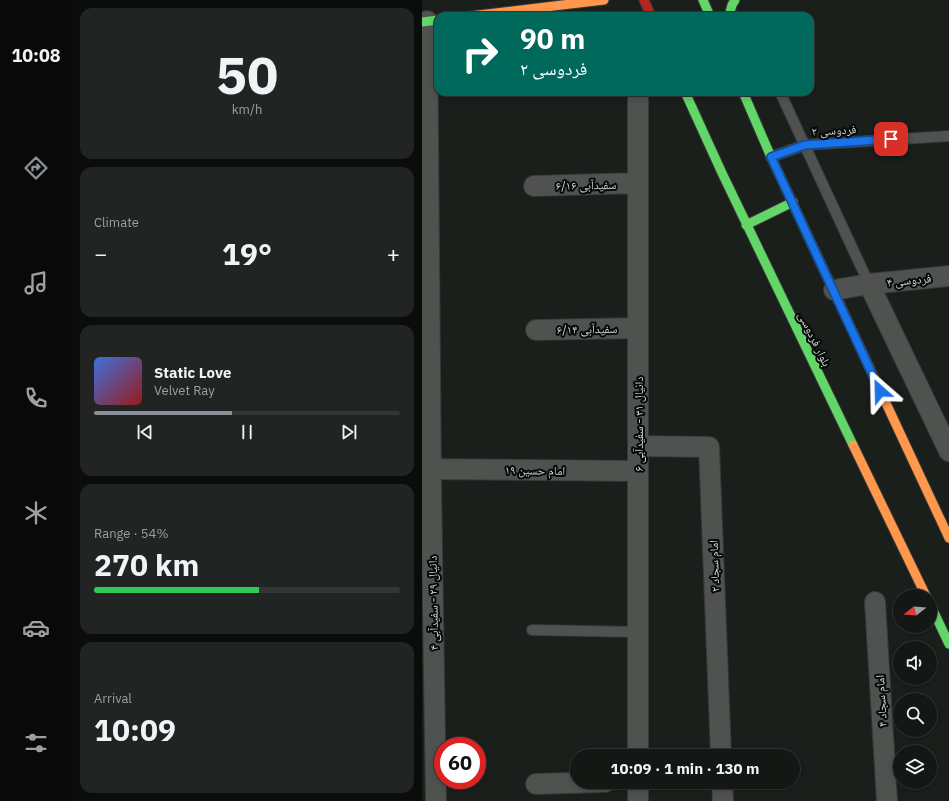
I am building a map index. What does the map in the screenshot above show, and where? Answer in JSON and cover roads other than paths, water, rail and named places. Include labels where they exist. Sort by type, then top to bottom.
[{"type":"main road","points":[[486,12],[509,6],[604,0]]},
{"type":"main road","points":[[644,0],[649,12]]},
{"type":"main road","points":[[703,0],[708,12]]},
{"type":"main road","points":[[730,12],[735,0]]},
{"type":"main road","points":[[588,1],[597,8]]},
{"type":"main road","name":"بلوار فردوسی","points":[[687,96],[746,225],[923,589]]},
{"type":"main road","points":[[746,96],[771,157],[949,538]]},
{"type":"main road","points":[[746,225],[793,202]]},
{"type":"main road","points":[[937,619],[949,644]]},
{"type":"street","name":"دانیال ۲۹ - سفیدآبی ۴","points":[[429,21],[428,479],[436,801]]},
{"type":"street","name":"دانیال ۳۱ - سفیدآبی ۶","points":[[638,96],[638,749]]},
{"type":"street","name":"سفیدآبی ۶/۱۶","points":[[534,186],[638,183]]},
{"type":"street","name":"فردوسی ۴","points":[[834,290],[869,284],[949,276]]},
{"type":"street","points":[[869,284],[949,451]]},
{"type":"street","name":"سفیدآبی ۶/۱۴","points":[[536,330],[638,328]]},
{"type":"street","name":"امام سجاد ۲","points":[[638,446],[709,447],[721,749]]},
{"type":"street","name":"امام حسین ۱۹","points":[[428,479],[638,471]]},
{"type":"street","name":"امام سجاد ۴","points":[[875,602],[887,801]]},
{"type":"street","points":[[536,784],[570,783]]},
{"type":"street","points":[[638,789],[638,801]]},
{"type":"street","points":[[722,789],[722,801]]},
{"type":"lane","points":[[782,96],[869,284]]},
{"type":"lane","name":"فردوسی ۲","points":[[771,157],[805,145],[949,136]]},
{"type":"lane","points":[[532,630],[638,632]]}]
